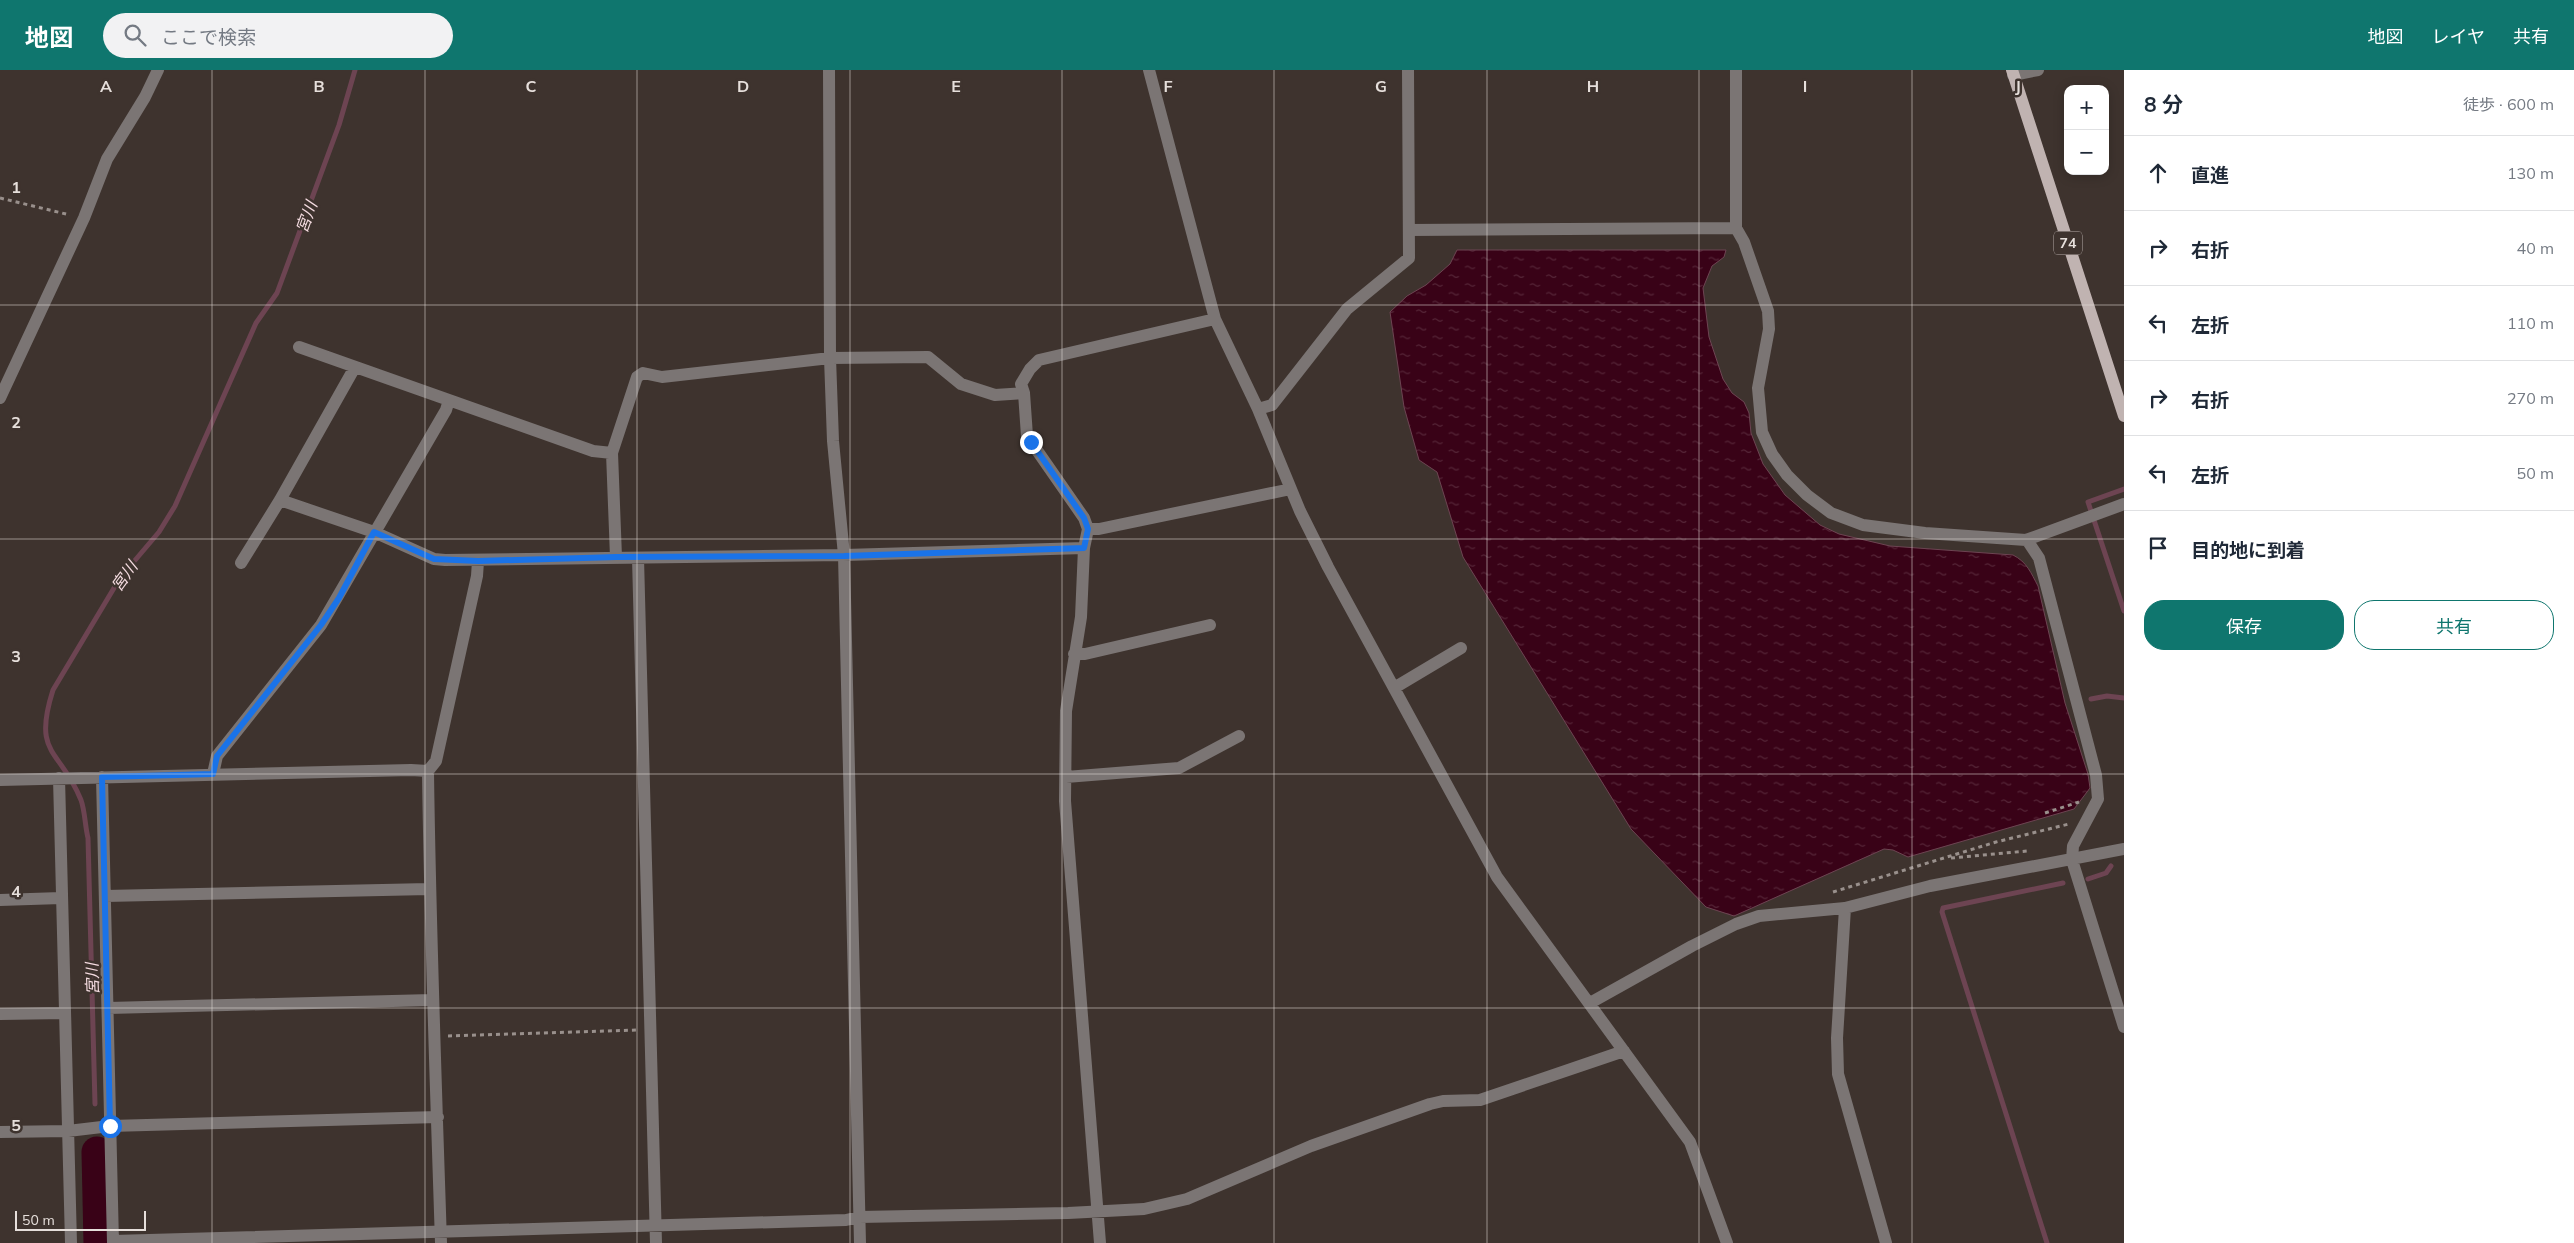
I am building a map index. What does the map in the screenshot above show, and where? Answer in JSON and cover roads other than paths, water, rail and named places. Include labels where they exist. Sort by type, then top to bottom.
[{"type":"main road","name":"74","points":[[2013,72],[2124,416]]},
{"type":"street","points":[[0,398],[84,218],[107,159],[158,70]]},
{"type":"street","points":[[829,70],[830,358],[833,441],[844,556],[860,1243]]},
{"type":"street","points":[[1149,70],[1215,319],[1258,409],[1290,489],[1328,568],[1497,877],[1690,1142],[1727,1243]]},
{"type":"street","points":[[1258,409],[1272,404],[1356,299],[1409,258],[1408,70]]},
{"type":"street","points":[[1736,70],[1736,228],[1744,242],[1768,311],[1769,329],[1758,388],[1762,432],[1772,454],[1787,475],[1807,496],[1831,513],[1864,525],[1925,533],[2027,540],[2124,504]]},
{"type":"street","points":[[2013,72],[2038,70]]},
{"type":"street","points":[[1409,230],[1736,228]]},
{"type":"street","points":[[1100,1243],[1078,985],[1065,801],[1066,710],[1081,617],[1084,548],[1088,529],[1084,518],[1027,436],[1024,393],[1021,384],[1030,369],[1039,360],[1215,319]]},
{"type":"street","points":[[299,347],[592,451],[612,453]]},
{"type":"street","points":[[616,557],[612,453],[638,377],[643,373],[662,377],[830,358],[928,357],[961,384],[995,395],[1024,393]]},
{"type":"street","points":[[241,563],[280,500],[354,367]]},
{"type":"street","points":[[213,774],[217,756],[321,625],[339,598],[374,532],[446,410],[449,400]]},
{"type":"street","points":[[1088,529],[1099,529],[1290,489]]},
{"type":"street","points":[[280,500],[374,532],[434,559],[478,561],[616,557],[844,556],[1084,548]]},
{"type":"street","points":[[2027,540],[2039,558],[2096,776],[2098,800],[2074,846],[2072,860],[2124,1027]]},
{"type":"street","points":[[638,558],[656,1243]]},
{"type":"street","points":[[441,1238],[437,1078],[432,1000],[428,771],[436,761],[477,576],[478,561]]},
{"type":"street","points":[[1074,654],[1085,654],[1210,625]]},
{"type":"street","points":[[1394,688],[1461,648]]},
{"type":"street","points":[[1066,777],[1179,768],[1238,736]]},
{"type":"street","points":[[0,780],[213,774],[428,771]]},
{"type":"street","points":[[102,777],[113,1242],[441,1238],[655,1226],[846,1220],[859,1217],[1097,1212],[1144,1209],[1187,1199],[1311,1146],[1430,1104],[1443,1101],[1480,1100],[1624,1051]]},
{"type":"street","points":[[59,778],[60,898],[71,1243]]},
{"type":"street","points":[[1590,1003],[1736,924],[1759,916],[1845,908],[1930,886],[2124,849]]},
{"type":"street","points":[[105,896],[429,889]]},
{"type":"street","points":[[0,900],[60,898]]},
{"type":"street","points":[[1845,908],[1837,1038],[1838,1074],[1886,1243]]},
{"type":"street","points":[[108,1008],[432,1000]]},
{"type":"street","points":[[0,1014],[65,1013]]},
{"type":"street","points":[[0,1132],[68,1131],[110,1126],[438,1118]]},
{"type":"water","points":[[1457,250],[1726,250],[1724,257],[1712,266],[1703,288],[1709,337],[1723,379],[1732,393],[1744,402],[1749,413],[1751,433],[1763,464],[1785,495],[1820,525],[1839,534],[1890,546],[2013,555],[2022,561],[2031,572],[2038,586],[2065,703],[2088,774],[2090,788],[2074,809],[1908,857],[1893,850],[1884,849],[1734,916],[1706,907],[1631,829],[1463,557],[1437,472],[1419,460],[1404,407],[1390,312],[1407,296],[1426,285],[1450,264]]},
{"type":"waterway","name":"宮川","points":[[95,1104],[88,838],[81,800],[47,740],[47,712],[53,690],[120,578],[159,532],[175,506],[256,323],[277,293],[339,125],[355,70]]},
{"type":"waterway","points":[[2124,489],[2088,502],[2124,611]]},
{"type":"waterway","points":[[2091,699],[2107,696],[2124,698]]},
{"type":"waterway","points":[[2088,879],[2106,873],[2111,866]]},
{"type":"waterway","points":[[2047,1243],[1942,912],[1943,908],[2063,883]]},
{"type":"waterway","name":"宮川","points":[[97,1152],[99,1243]]}]
